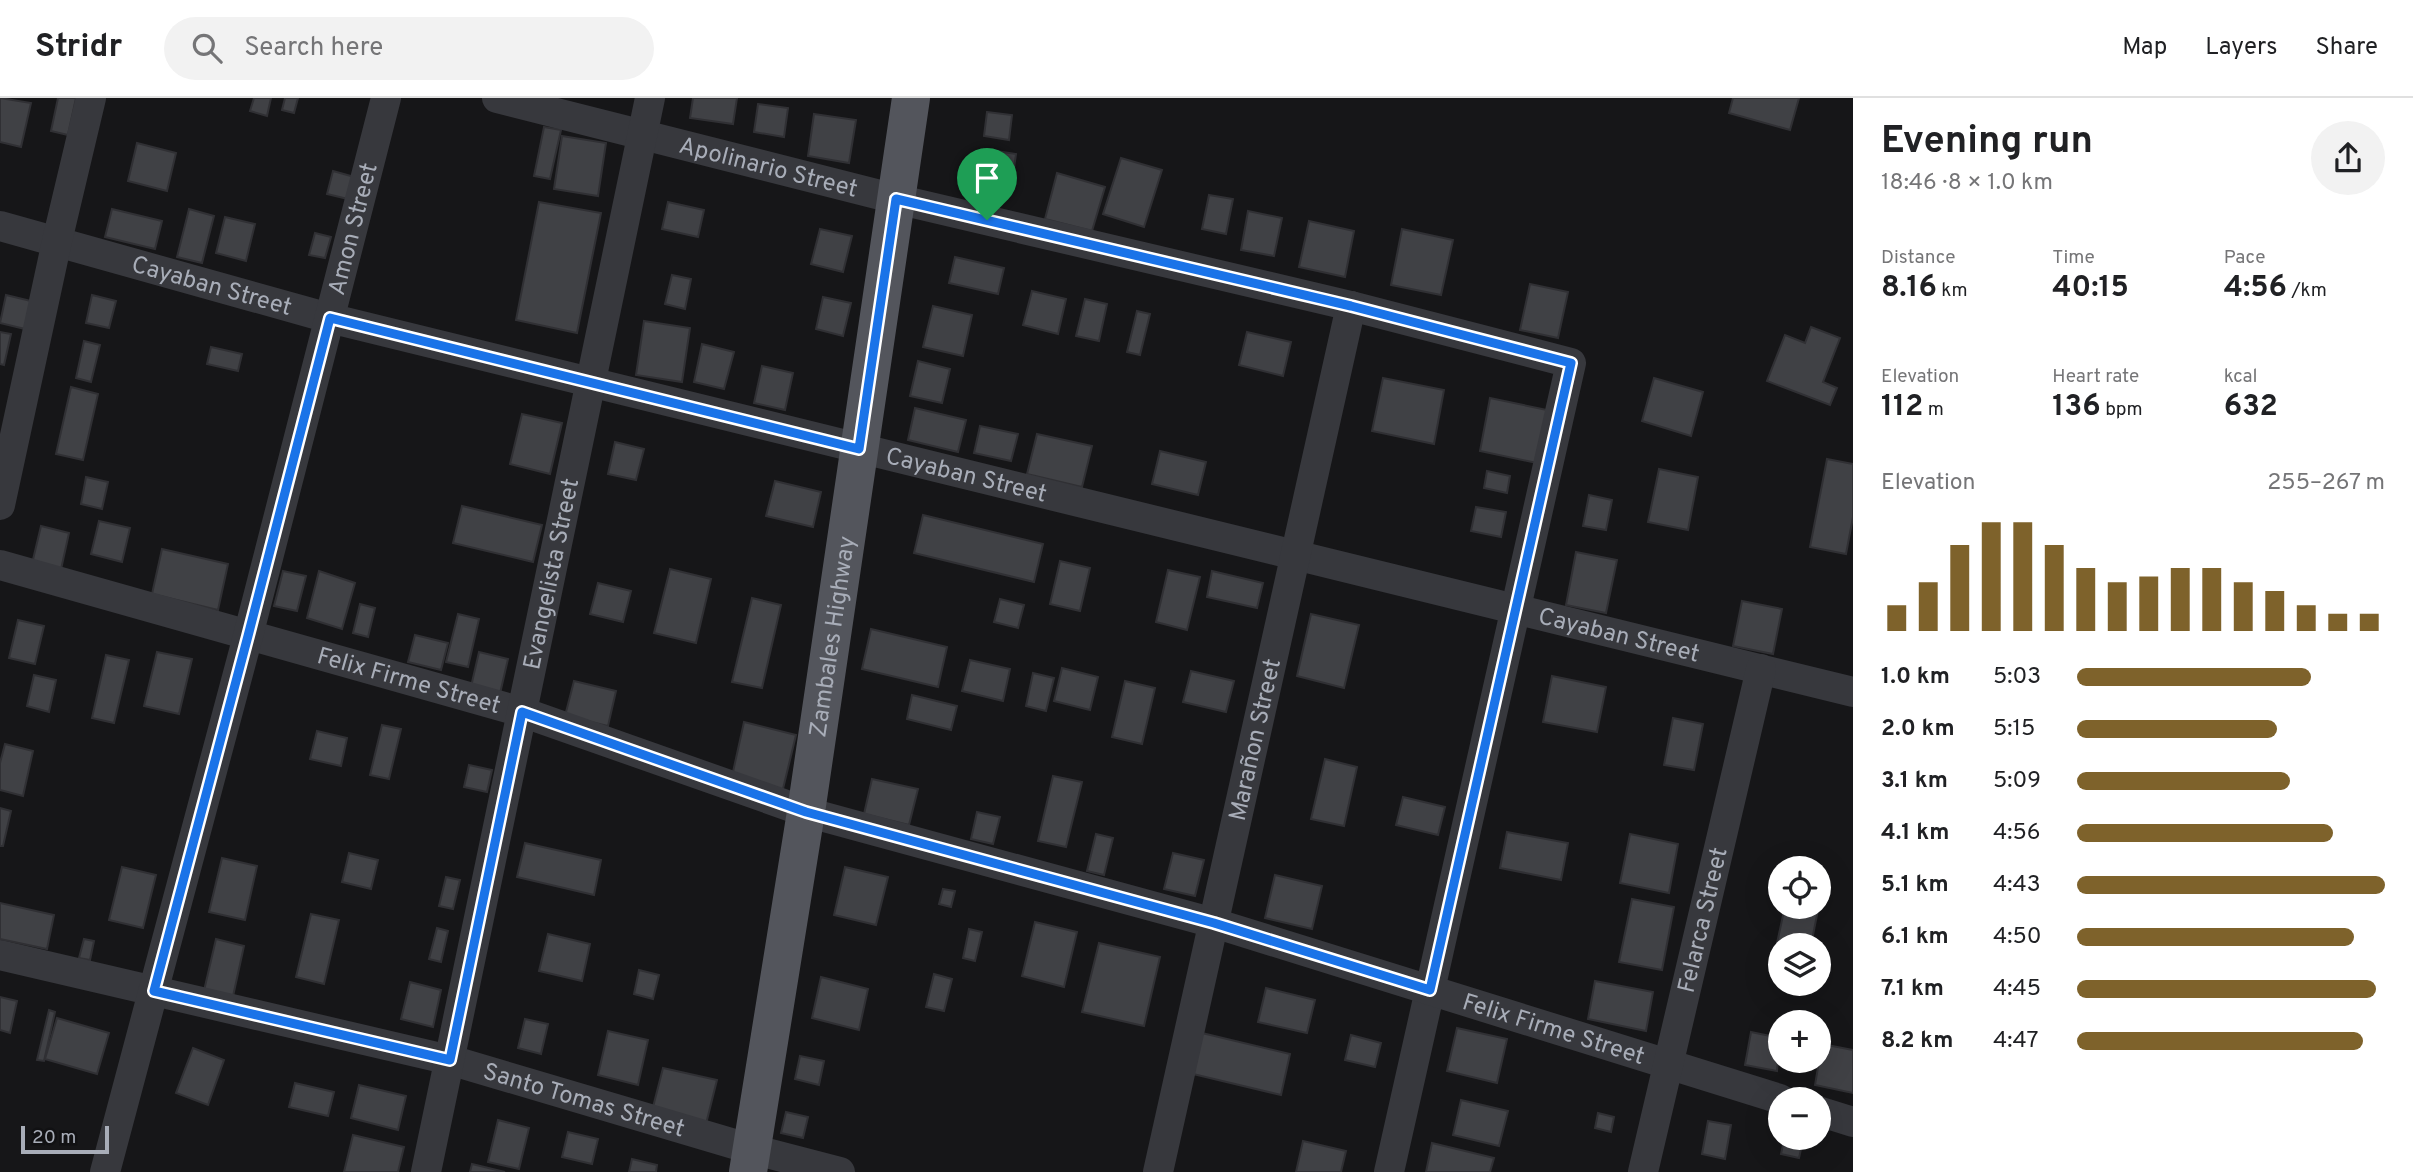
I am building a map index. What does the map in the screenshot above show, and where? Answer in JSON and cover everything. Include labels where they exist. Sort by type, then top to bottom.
[{"type":"main road","name":"Zambales Highway","points":[[749,1160],[806,812],[911,98]]},
{"type":"street","points":[[0,505],[90,98]]},
{"type":"street","name":"Amon Street","points":[[105,1172],[248,636],[386,98]]},
{"type":"street","name":"Apolinario Street","points":[[497,98],[896,199],[1351,306],[1571,363],[1516,609]]},
{"type":"street","name":"Evangelista Street","points":[[426,1172],[650,98]]},
{"type":"street","name":"Cayaban Street","points":[[0,226],[330,318],[1853,692]]},
{"type":"street","name":"Marañon Street","points":[[1158,1172],[1351,306]]},
{"type":"street","name":"Felix Firme Street","points":[[0,565],[522,712],[806,812],[1214,923],[1768,1095]]},
{"type":"street","points":[[1389,1172],[1516,609]]},
{"type":"street","name":"Felarca Street","points":[[1643,1172],[1761,669]]},
{"type":"street","name":"Santo Tomas Street","points":[[0,955],[450,1060],[749,1160],[840,1172]]},
{"type":"street","points":[[1831,1115],[1853,1122]]},
{"type":"building","points":[[0,98],[31,103],[21,147],[0,142]]},
{"type":"building","points":[[58,98],[76,98],[68,135],[51,131]]},
{"type":"building","points":[[254,98],[271,98],[267,116],[250,111]]},
{"type":"building","points":[[285,98],[298,98],[294,113],[282,110]]},
{"type":"building","points":[[693,98],[737,98],[733,124],[690,118]]},
{"type":"building","points":[[1733,98],[1799,98],[1790,130],[1729,113]]},
{"type":"building","points":[[758,104],[788,108],[784,137],[754,132]]},
{"type":"building","points":[[987,112],[1012,115],[1009,140],[984,136]]},
{"type":"building","points":[[814,114],[856,120],[849,163],[808,156]]},
{"type":"building","points":[[544,127],[561,130],[550,179],[534,176]]},
{"type":"building","points":[[562,136],[606,143],[598,196],[554,189]]},
{"type":"building","points":[[137,143],[176,153],[167,191],[128,181]]},
{"type":"building","points":[[984,149],[1016,154],[1012,182],[980,177]]},
{"type":"building","points":[[1121,158],[1162,170],[1144,227],[1103,214]]},
{"type":"building","points":[[333,171],[358,178],[352,200],[327,194]]},
{"type":"building","points":[[1057,173],[1105,187],[1092,231],[1045,219]]},
{"type":"building","points":[[1209,195],[1233,199],[1226,234],[1202,229]]},
{"type":"building","points":[[539,202],[601,213],[577,333],[516,320]]},
{"type":"building","points":[[668,202],[704,210],[698,237],[662,229]]},
{"type":"building","points":[[112,209],[162,221],[155,249],[105,237]]},
{"type":"building","points":[[189,209],[214,216],[202,263],[177,257]]},
{"type":"building","points":[[1248,211],[1282,218],[1274,256],[1241,250]]},
{"type":"building","points":[[225,217],[255,224],[246,261],[216,253]]},
{"type":"building","points":[[1309,221],[1354,231],[1345,277],[1299,267]]},
{"type":"building","points":[[820,229],[852,236],[843,272],[811,264]]},
{"type":"building","points":[[1402,229],[1453,240],[1441,295],[1391,285]]},
{"type":"building","points":[[315,233],[331,237],[325,258],[309,255]]},
{"type":"building","points":[[955,257],[1004,268],[998,294],[949,283]]},
{"type":"building","points":[[672,275],[691,279],[685,309],[665,304]]},
{"type":"building","points":[[1530,284],[1568,292],[1558,338],[1520,330]]},
{"type":"building","points":[[1032,291],[1066,299],[1058,334],[1023,325]]},
{"type":"building","points":[[6,295],[31,301],[25,329],[0,323]]},
{"type":"building","points":[[92,295],[116,301],[109,328],[86,323]]},
{"type":"building","points":[[823,297],[851,303],[843,336],[816,329]]},
{"type":"building","points":[[1085,299],[1107,304],[1099,341],[1076,336]]},
{"type":"building","points":[[933,306],[972,315],[963,356],[923,347]]},
{"type":"building","points":[[1137,311],[1150,314],[1140,355],[1127,352]]},
{"type":"building","points":[[644,321],[690,328],[682,382],[636,375]]},
{"type":"building","points":[[1811,327],[1840,338],[1823,382],[1837,388],[1830,405],[1767,381],[1785,335],[1805,343]]},
{"type":"building","points":[[0,332],[11,334],[4,365],[0,364]]},
{"type":"building","points":[[1247,332],[1291,342],[1283,376],[1239,365]]},
{"type":"building","points":[[84,341],[100,345],[91,382],[76,378]]},
{"type":"building","points":[[702,344],[734,352],[724,389],[694,382]]},
{"type":"building","points":[[211,347],[242,354],[238,371],[207,364]]},
{"type":"building","points":[[918,361],[950,369],[942,403],[910,396]]},
{"type":"building","points":[[762,366],[793,373],[785,410],[754,403]]},
{"type":"building","points":[[1383,378],[1444,390],[1434,444],[1372,431]]},
{"type":"building","points":[[1654,378],[1703,392],[1691,436],[1642,421]]},
{"type":"building","points":[[71,387],[98,394],[83,460],[56,454]]},
{"type":"building","points":[[1490,398],[1547,410],[1537,463],[1480,451]]},
{"type":"building","points":[[915,408],[966,420],[958,452],[908,440]]},
{"type":"building","points":[[522,414],[562,423],[550,474],[510,464]]},
{"type":"building","points":[[980,426],[1018,434],[1011,461],[974,453]]},
{"type":"building","points":[[1037,434],[1092,446],[1082,487],[1027,474]]},
{"type":"building","points":[[615,442],[644,449],[636,480],[608,474]]},
{"type":"building","points":[[1160,451],[1206,462],[1198,495],[1152,484]]},
{"type":"building","points":[[1827,459],[1853,464],[1853,517],[1846,554],[1810,547]]},
{"type":"building","points":[[1659,469],[1698,477],[1688,530],[1648,522]]},
{"type":"building","points":[[1487,471],[1510,476],[1507,493],[1484,488]]},
{"type":"building","points":[[86,477],[108,482],[102,509],[81,504]]},
{"type":"building","points":[[775,481],[821,492],[813,527],[766,516]]},
{"type":"building","points":[[1589,495],[1612,500],[1606,530],[1583,526]]},
{"type":"building","points":[[462,506],[542,525],[533,562],[453,543]]},
{"type":"building","points":[[1476,507],[1506,512],[1501,537],[1471,531]]},
{"type":"building","points":[[923,515],[1043,544],[1034,582],[914,553]]},
{"type":"building","points":[[99,521],[130,528],[122,562],[91,554]]},
{"type":"building","points":[[41,526],[69,533],[60,574],[31,568]]},
{"type":"building","points":[[162,549],[228,564],[218,610],[152,594]]},
{"type":"building","points":[[1576,552],[1617,560],[1606,613],[1566,605]]},
{"type":"building","points":[[1060,561],[1090,568],[1080,611],[1050,604]]},
{"type":"building","points":[[670,569],[711,579],[696,643],[654,633]]},
{"type":"building","points":[[1168,570],[1200,577],[1187,630],[1156,622]]},
{"type":"building","points":[[283,571],[306,576],[297,611],[274,606]]},
{"type":"building","points":[[319,571],[355,583],[342,629],[307,618]]},
{"type":"building","points":[[1212,571],[1263,583],[1257,608],[1207,597]]},
{"type":"building","points":[[598,583],[631,591],[623,622],[590,614]]},
{"type":"building","points":[[752,598],[781,605],[762,688],[732,682]]},
{"type":"building","points":[[1000,599],[1024,605],[1018,628],[994,622]]},
{"type":"building","points":[[1742,601],[1782,609],[1773,654],[1733,646]]},
{"type":"building","points":[[360,604],[375,608],[368,637],[353,633]]},
{"type":"building","points":[[458,614],[479,619],[468,667],[446,662]]},
{"type":"building","points":[[1311,614],[1359,625],[1344,688],[1297,676]]},
{"type":"building","points":[[18,620],[44,626],[35,664],[9,658]]},
{"type":"building","points":[[871,629],[947,647],[938,687],[862,669]]},
{"type":"building","points":[[415,635],[448,643],[441,670],[408,662]]},
{"type":"building","points":[[157,652],[192,659],[179,714],[144,706]]},
{"type":"building","points":[[479,652],[508,659],[499,698],[470,691]]},
{"type":"building","points":[[106,655],[129,660],[114,723],[92,718]]},
{"type":"building","points":[[970,660],[1010,669],[1003,701],[962,691]]},
{"type":"building","points":[[1062,668],[1098,677],[1090,710],[1054,701]]},
{"type":"building","points":[[1191,671],[1234,681],[1226,712],[1183,702]]},
{"type":"building","points":[[1033,673],[1054,678],[1046,711],[1026,706]]},
{"type":"building","points":[[34,675],[56,680],[49,712],[27,706]]},
{"type":"building","points":[[1552,676],[1606,687],[1597,732],[1543,722]]},
{"type":"building","points":[[574,681],[616,691],[608,726],[565,716]]},
{"type":"building","points":[[1125,681],[1155,688],[1142,744],[1112,737]]},
{"type":"building","points":[[912,695],[957,706],[951,730],[907,719]]},
{"type":"building","points":[[1673,718],[1703,724],[1694,770],[1664,765]]},
{"type":"building","points":[[744,722],[796,735],[782,793],[731,781]]},
{"type":"building","points":[[382,725],[401,729],[389,779],[370,775]]},
{"type":"building","points":[[317,731],[347,738],[341,766],[310,759]]},
{"type":"building","points":[[5,744],[33,751],[23,796],[0,790],[0,763]]},
{"type":"building","points":[[1325,759],[1357,767],[1344,826],[1311,819]]},
{"type":"building","points":[[469,765],[492,770],[487,792],[464,787]]},
{"type":"building","points":[[1053,776],[1082,782],[1066,847],[1038,841]]},
{"type":"building","points":[[872,779],[918,789],[909,825],[864,814]]},
{"type":"building","points":[[1403,797],[1445,807],[1438,835],[1396,825]]},
{"type":"building","points":[[0,808],[11,811],[3,846],[0,846]]},
{"type":"building","points":[[977,812],[1000,817],[993,844],[971,839]]},
{"type":"building","points":[[1507,832],[1568,843],[1561,880],[1500,868]]},
{"type":"building","points":[[1096,834],[1113,838],[1104,875],[1087,871]]},
{"type":"building","points":[[1630,834],[1678,844],[1669,893],[1620,883]]},
{"type":"building","points":[[525,843],[601,860],[594,895],[517,877]]},
{"type":"building","points":[[349,853],[378,860],[371,889],[342,882]]},
{"type":"building","points":[[1173,853],[1204,860],[1195,896],[1164,889]]},
{"type":"building","points":[[222,858],[257,866],[245,920],[209,912]]},
{"type":"building","points":[[122,867],[156,875],[143,928],[109,920]]},
{"type":"building","points":[[845,867],[888,877],[876,925],[834,915]]},
{"type":"building","points":[[1275,875],[1322,886],[1312,929],[1265,918]]},
{"type":"building","points":[[446,877],[460,880],[453,909],[439,906]]},
{"type":"building","points":[[943,889],[955,891],[951,907],[939,904]]},
{"type":"building","points":[[1632,899],[1674,907],[1662,970],[1619,962]]},
{"type":"building","points":[[0,903],[54,915],[47,949],[0,939]]},
{"type":"building","points":[[311,914],[339,920],[324,984],[296,977]]},
{"type":"building","points":[[1782,919],[1816,919],[1813,933],[1779,933]]},
{"type":"building","points":[[1035,922],[1077,932],[1064,987],[1022,976]]},
{"type":"building","points":[[437,928],[448,931],[441,962],[429,959]]},
{"type":"building","points":[[969,929],[982,932],[975,961],[963,958]]},
{"type":"building","points":[[548,934],[590,944],[582,981],[539,971]]},
{"type":"building","points":[[84,939],[94,941],[90,960],[79,958]]},
{"type":"building","points":[[216,939],[244,946],[232,1001],[203,995]]},
{"type":"building","points":[[1099,943],[1160,957],[1144,1026],[1082,1012]]},
{"type":"building","points":[[639,970],[659,975],[653,999],[634,994]]},
{"type":"building","points":[[934,974],[952,979],[944,1011],[926,1007]]},
{"type":"building","points":[[821,977],[868,989],[859,1030],[812,1018]]},
{"type":"building","points":[[1595,981],[1653,992],[1646,1031],[1588,1019]]},
{"type":"building","points":[[410,982],[441,990],[433,1027],[401,1019]]},
{"type":"building","points":[[1266,988],[1315,1000],[1307,1033],[1258,1022]]},
{"type":"building","points":[[0,997],[17,1001],[10,1033],[0,1030]]},
{"type":"building","points":[[49,1010],[55,1012],[44,1061],[37,1060]]},
{"type":"building","points":[[57,1018],[109,1033],[97,1074],[45,1059]]},
{"type":"building","points":[[525,1019],[548,1024],[541,1054],[518,1048]]},
{"type":"building","points":[[1457,1028],[1507,1039],[1497,1083],[1447,1071]]},
{"type":"building","points":[[608,1031],[648,1040],[638,1085],[598,1075]]},
{"type":"building","points":[[1751,1032],[1768,1036],[1768,1069],[1745,1065]]},
{"type":"building","points":[[1202,1033],[1290,1054],[1281,1095],[1193,1074]]},
{"type":"building","points":[[1351,1035],[1381,1043],[1375,1067],[1345,1060]]},
{"type":"building","points":[[1831,1046],[1853,1050],[1853,1093],[1815,1085],[1817,1073],[1831,1073]]},
{"type":"building","points":[[193,1048],[224,1060],[208,1105],[176,1093]]},
{"type":"building","points":[[800,1056],[824,1061],[819,1085],[795,1079]]},
{"type":"building","points":[[663,1068],[717,1080],[706,1124],[652,1111]]},
{"type":"building","points":[[295,1083],[334,1092],[328,1116],[289,1107]]},
{"type":"building","points":[[359,1085],[406,1096],[398,1130],[351,1118]]},
{"type":"building","points":[[1461,1100],[1508,1111],[1499,1146],[1453,1135]]},
{"type":"building","points":[[786,1112],[808,1117],[803,1138],[781,1133]]},
{"type":"building","points":[[1598,1113],[1614,1117],[1611,1132],[1595,1128]]},
{"type":"building","points":[[498,1120],[529,1128],[519,1169],[488,1162]]},
{"type":"building","points":[[1708,1121],[1731,1125],[1725,1159],[1702,1154]]},
{"type":"building","points":[[568,1132],[598,1139],[592,1164],[562,1157]]},
{"type":"building","points":[[353,1135],[404,1147],[398,1172],[344,1172]]},
{"type":"building","points":[[1303,1141],[1346,1151],[1341,1172],[1296,1172]]},
{"type":"building","points":[[1432,1143],[1494,1158],[1490,1172],[1426,1172]]},
{"type":"building","points":[[1782,1150],[1801,1150],[1799,1158],[1781,1154]]},
{"type":"building","points":[[632,1159],[657,1165],[656,1172],[629,1172]]},
{"type":"building","points":[[472,1164],[505,1172],[470,1172]]},
{"type":"route","points":[[896,199],[987,220],[1351,306],[1571,363],[1430,990],[1214,923],[806,812],[522,712],[450,1060],[154,991],[330,318],[859,449],[896,199]]}]
